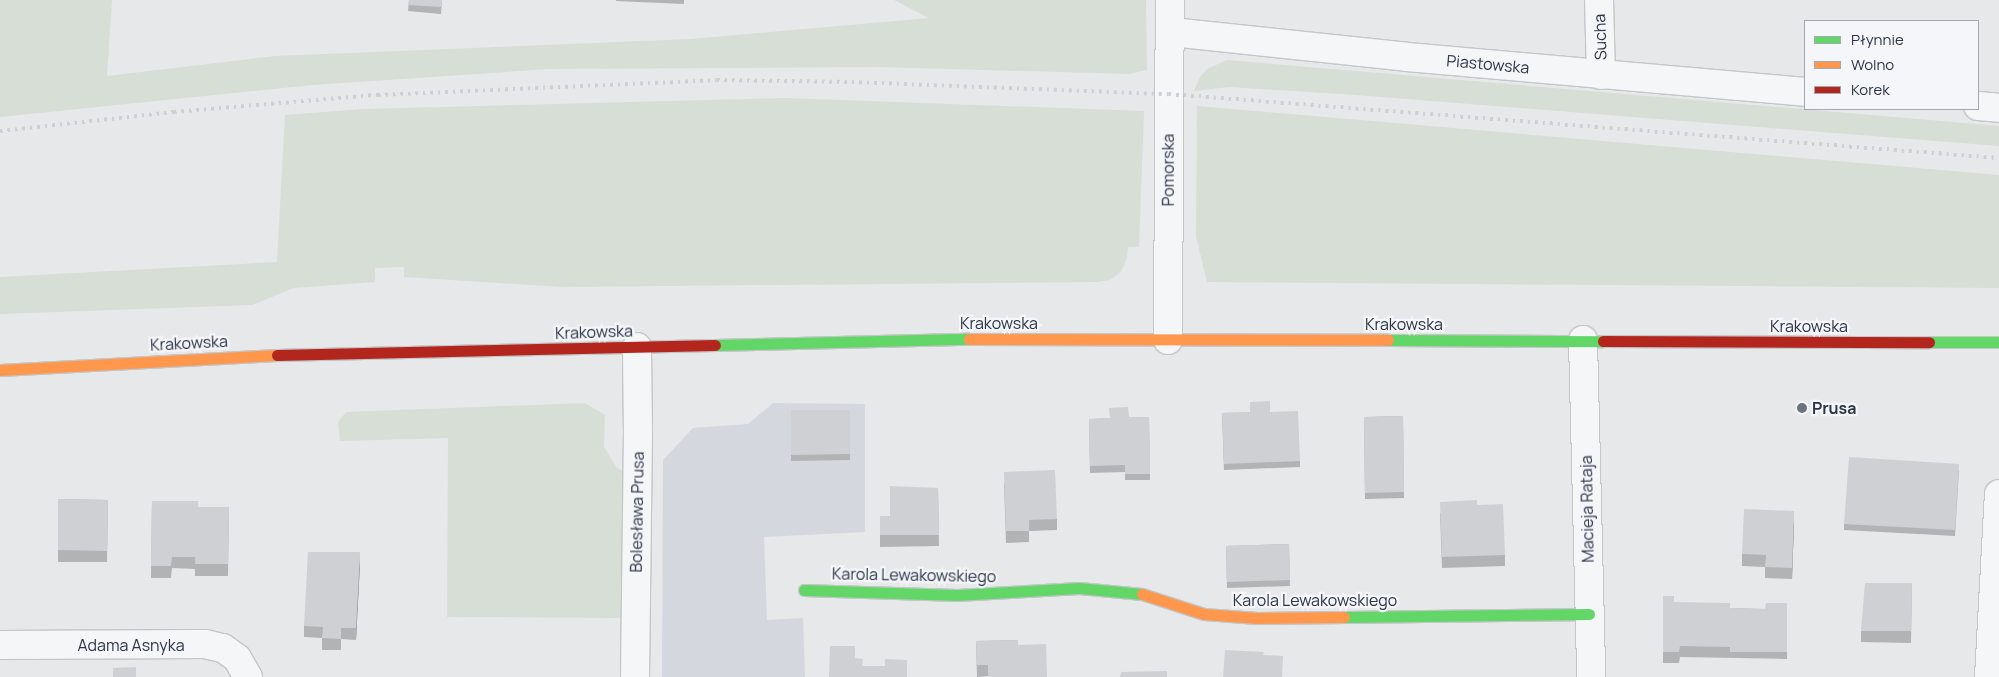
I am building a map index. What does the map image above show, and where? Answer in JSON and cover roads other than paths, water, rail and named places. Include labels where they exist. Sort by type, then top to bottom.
[{"type":"main road","name":"Krakowska","points":[[0,370],[276,355],[961,339],[1999,342]]},
{"type":"main road","name":"Karola Lewakowskiego","points":[[804,590],[957,595],[1079,588],[1147,594],[1204,614],[1257,618],[1589,614]]},
{"type":"street","name":"Pomorska","points":[[1168,340],[1170,0]]},
{"type":"street","name":"Sucha","points":[[1599,0],[1601,75]]},
{"type":"street","name":"Piastowska","points":[[1171,32],[1601,75],[1804,92]]},
{"type":"street","points":[[1979,106],[1999,108]]},
{"type":"street","name":"Macieja Rataja","points":[[1583,340],[1591,677]]},
{"type":"street","name":"Bolesława Prusa","points":[[635,677],[638,433],[637,347]]},
{"type":"street","points":[[1989,677],[1999,494]]},
{"type":"street","name":"Adama Asnyka","points":[[0,645],[205,644],[223,648],[237,658],[248,677]]},
{"type":"railway","points":[[0,131],[174,112],[378,95],[717,80],[852,82],[1169,94],[1999,158]]},
{"type":"place","name":"Prusa","points":[[1802,408]]}]
